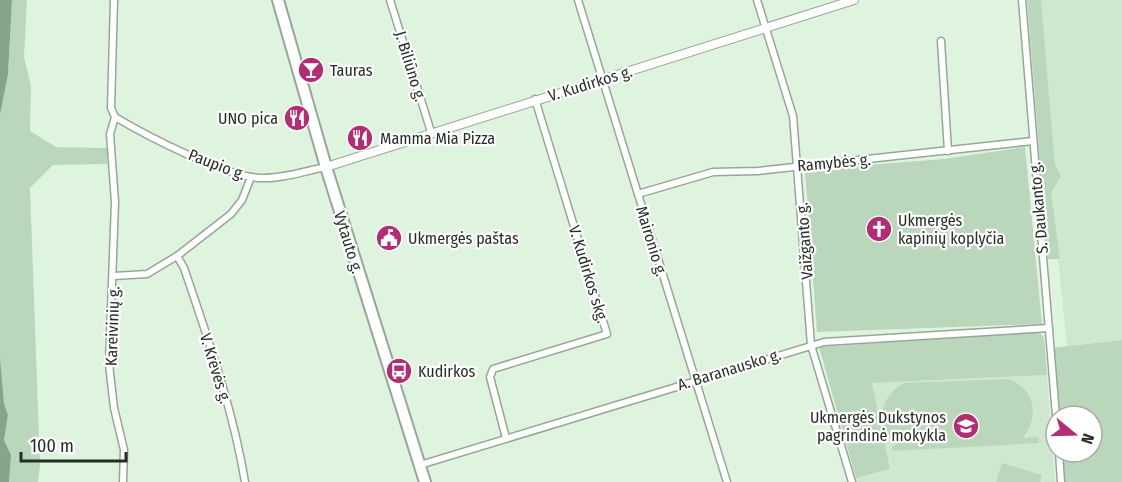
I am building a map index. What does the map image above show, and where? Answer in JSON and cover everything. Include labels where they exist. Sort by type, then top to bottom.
[{"type":"main road","name":"Vytauto g.","points":[[278,0],[326,167],[425,482]]},
{"type":"street","points":[[114,0],[111,108],[115,117],[110,134],[115,202],[114,276]]},
{"type":"street","name":"J. Biliūno g.","points":[[390,0],[431,132]]},
{"type":"street","name":"Maironio g.","points":[[578,0],[727,482]]},
{"type":"street","name":"Vaižganto g.","points":[[757,0],[793,117],[811,345],[851,482]]},
{"type":"street","name":"V. Kudirkos g.","points":[[326,167],[535,99],[854,0]]},
{"type":"street","name":"S. Daukanto g.","points":[[1022,0],[1055,404]]},
{"type":"street","points":[[941,41],[948,151]]},
{"type":"street","name":"V. Kudirkos skg.","points":[[506,438],[490,377],[493,369],[607,334],[535,99]]},
{"type":"street","name":"Paupio g.","points":[[115,117],[188,153],[251,177],[271,178],[326,167]]},
{"type":"street","name":"Ramybės g.","points":[[638,194],[713,172],[758,171],[1033,141]]},
{"type":"street","name":"Kareivinių g.","points":[[123,482],[124,450],[114,408],[109,364],[114,276],[147,274],[177,256],[231,214],[242,200],[251,177]]},
{"type":"street","name":"V. Krėvės g.","points":[[177,256],[184,268],[220,377],[238,442],[245,482]]},
{"type":"street","name":"A. Baranausko g.","points":[[420,465],[811,345],[891,336],[1049,328]]},
{"type":"street","points":[[1060,464],[1061,482]]},
{"type":"shaded area","points":[[0,0],[12,0],[8,74],[0,115]]},
{"type":"shaded area","points":[[12,0],[27,0],[24,57],[31,86],[30,131],[56,147],[107,148],[107,164],[53,165],[30,188],[40,465],[38,482],[9,482],[11,455],[4,440],[8,415],[4,403],[0,357],[0,115],[8,74]]},
{"type":"shaded area","points":[[1027,0],[1041,0],[1055,165],[1061,176],[1051,193],[1060,259],[1048,259]]},
{"type":"shaded area","points":[[1041,0],[1122,0],[1122,340],[1067,346],[1051,193],[1061,176],[1055,165]]},
{"type":"shaded area","points":[[1025,147],[1042,324],[817,332],[805,170],[944,159]]},
{"type":"shaded area","points":[[1039,332],[1044,337],[1047,375],[872,383],[890,469],[856,478],[819,347]]},
{"type":"shaded area","points":[[1122,340],[1122,482],[1061,482],[1060,464],[1104,464],[1104,404],[1055,404],[1051,348]]},
{"type":"shaded area","points":[[0,357],[4,403],[8,415],[4,440],[11,455],[9,482],[0,482]]},
{"type":"shaded area","name":"Ukmergės Dukstynos pagrindinė mokykla","points":[[1047,375],[1049,404],[1044,404],[1044,464],[1054,464],[1055,482],[857,482],[856,478],[890,469],[871,383]]},
{"type":"shaded area","points":[[1009,379],[1025,390],[1032,404],[1031,421],[1023,438],[1038,437],[1039,443],[893,451],[892,446],[896,445],[884,429],[882,412],[889,395],[904,383]]},
{"type":"shaded area","points":[[1002,463],[1042,475],[1040,482],[996,482]]},
{"type":"place","name":"Tauras","points":[[311,70]]},
{"type":"place","name":"UNO pica","points":[[297,118]]},
{"type":"place","name":"Mamma Mia Pizza","points":[[360,138]]},
{"type":"place","name":"Ukmergės kapinių koplyčia","points":[[879,229]]},
{"type":"place","name":"Ukmergės paštas","points":[[389,238]]},
{"type":"place","name":"Kudirkos","points":[[399,371]]},
{"type":"place","name":"Ukmergės Dukstynos pagrindinė mokykla","points":[[966,426]]}]
